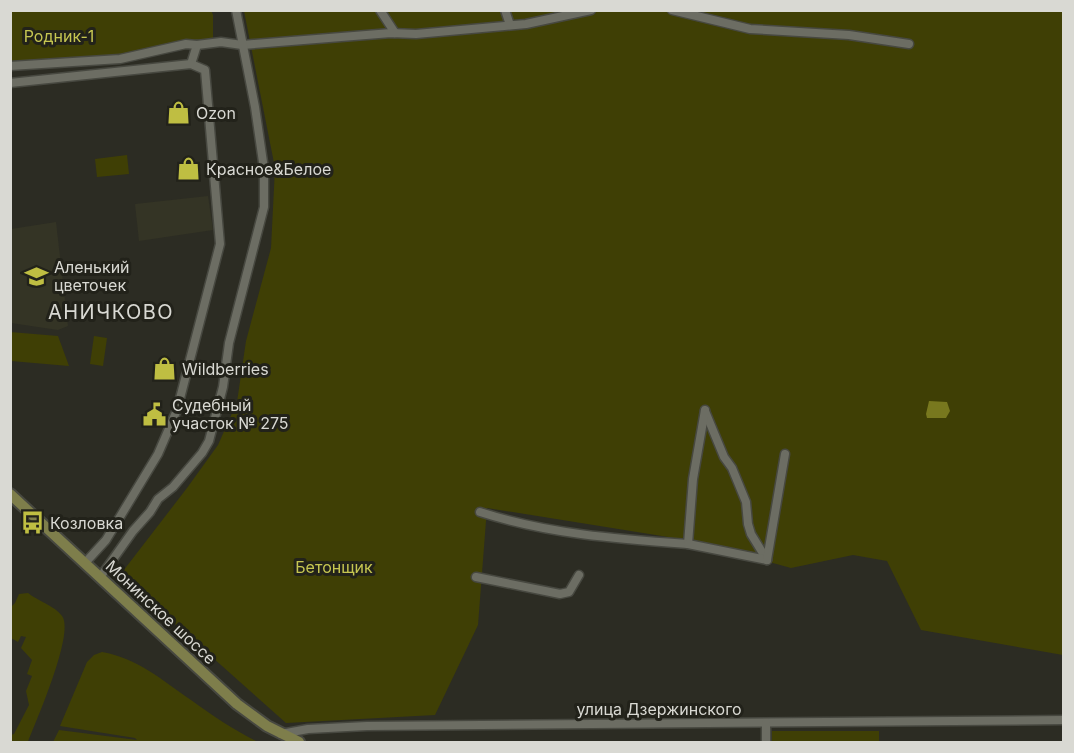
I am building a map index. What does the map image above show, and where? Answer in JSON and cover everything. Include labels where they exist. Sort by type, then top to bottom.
[{"type":"main road","name":"Монинское шоссе","points":[[10,494],[237,704],[253,717],[299,742]]},
{"type":"street","points":[[101,576],[158,499],[173,487],[202,453],[211,433],[223,387],[229,343],[264,207],[264,169],[236,10]]},
{"type":"street","points":[[380,10],[395,33]]},
{"type":"street","points":[[505,10],[510,25]]},
{"type":"street","points":[[10,66],[120,59],[186,44],[221,42],[242,45],[395,33],[416,34],[510,25],[591,10]]},
{"type":"street","points":[[672,10],[750,29],[849,35],[909,44]]},
{"type":"street","points":[[191,64],[196,45]]},
{"type":"street","points":[[10,84],[191,64],[205,70],[220,244],[177,410],[158,454],[106,540],[85,563]]},
{"type":"street","points":[[688,544],[693,479],[705,410],[746,502],[751,534],[767,560]]},
{"type":"street","points":[[767,560],[785,454]]},
{"type":"street","points":[[480,512],[515,524],[598,537],[688,544],[767,560]]},
{"type":"street","points":[[476,577],[560,594],[569,592],[579,575]]},
{"type":"street","name":"улица Дзержинского","points":[[281,734],[319,728],[367,726],[1064,720]]},
{"type":"street","points":[[766,723],[766,742]]},
{"type":"street","points":[[304,742],[303,737],[306,733],[319,728]]},
{"type":"shaded area","points":[[208,196],[213,230],[139,241],[135,204]]},
{"type":"shaded area","name":"Аленький цветочек","points":[[56,222],[68,326],[58,330],[11,323],[11,229]]},
{"type":"shaded area","points":[[929,401],[947,402],[950,411],[946,418],[927,418]]},
{"type":"green space","name":"Родник-1","points":[[211,10],[213,39],[102,63],[11,63],[11,11]]},
{"type":"green space","name":"Бетонщик","points":[[244,11],[1063,11],[1063,655],[921,630],[887,561],[853,555],[791,568],[693,541],[487,508],[478,625],[435,715],[286,723],[120,575],[218,445],[237,402],[246,341],[271,248],[275,168]]},
{"type":"green space","points":[[127,155],[129,174],[97,177],[95,159]]},
{"type":"green space","points":[[10,332],[58,336],[69,366],[11,361]]},
{"type":"green space","points":[[94,336],[107,338],[103,366],[90,364]]},
{"type":"green space","points":[[28,593],[55,609],[62,616],[65,625],[53,678],[28,742],[11,742],[11,735],[14,734],[29,705],[26,691],[32,676],[27,674],[32,660],[21,648],[26,637],[21,636],[18,642],[11,638],[11,607],[19,594]]},
{"type":"green space","points":[[102,652],[127,659],[149,671],[240,733],[258,742],[53,742],[59,730],[137,740],[60,726],[87,662],[94,655]]},
{"type":"green space","points":[[772,731],[879,731],[879,742],[772,742]]},
{"type":"place","name":"Ozon","points":[[178,113]]},
{"type":"place","name":"Красное&Белое","points":[[188,169]]},
{"type":"place","name":"Аленький цветочек","points":[[36,276]]},
{"type":"place","name":"Wildberries","points":[[164,369]]},
{"type":"place","name":"Судебный участок № 275","points":[[154,414]]},
{"type":"place","name":"Козловка","points":[[32,523]]},
{"type":"district","name":"АНИЧКОВО","points":[[111,312]]}]
